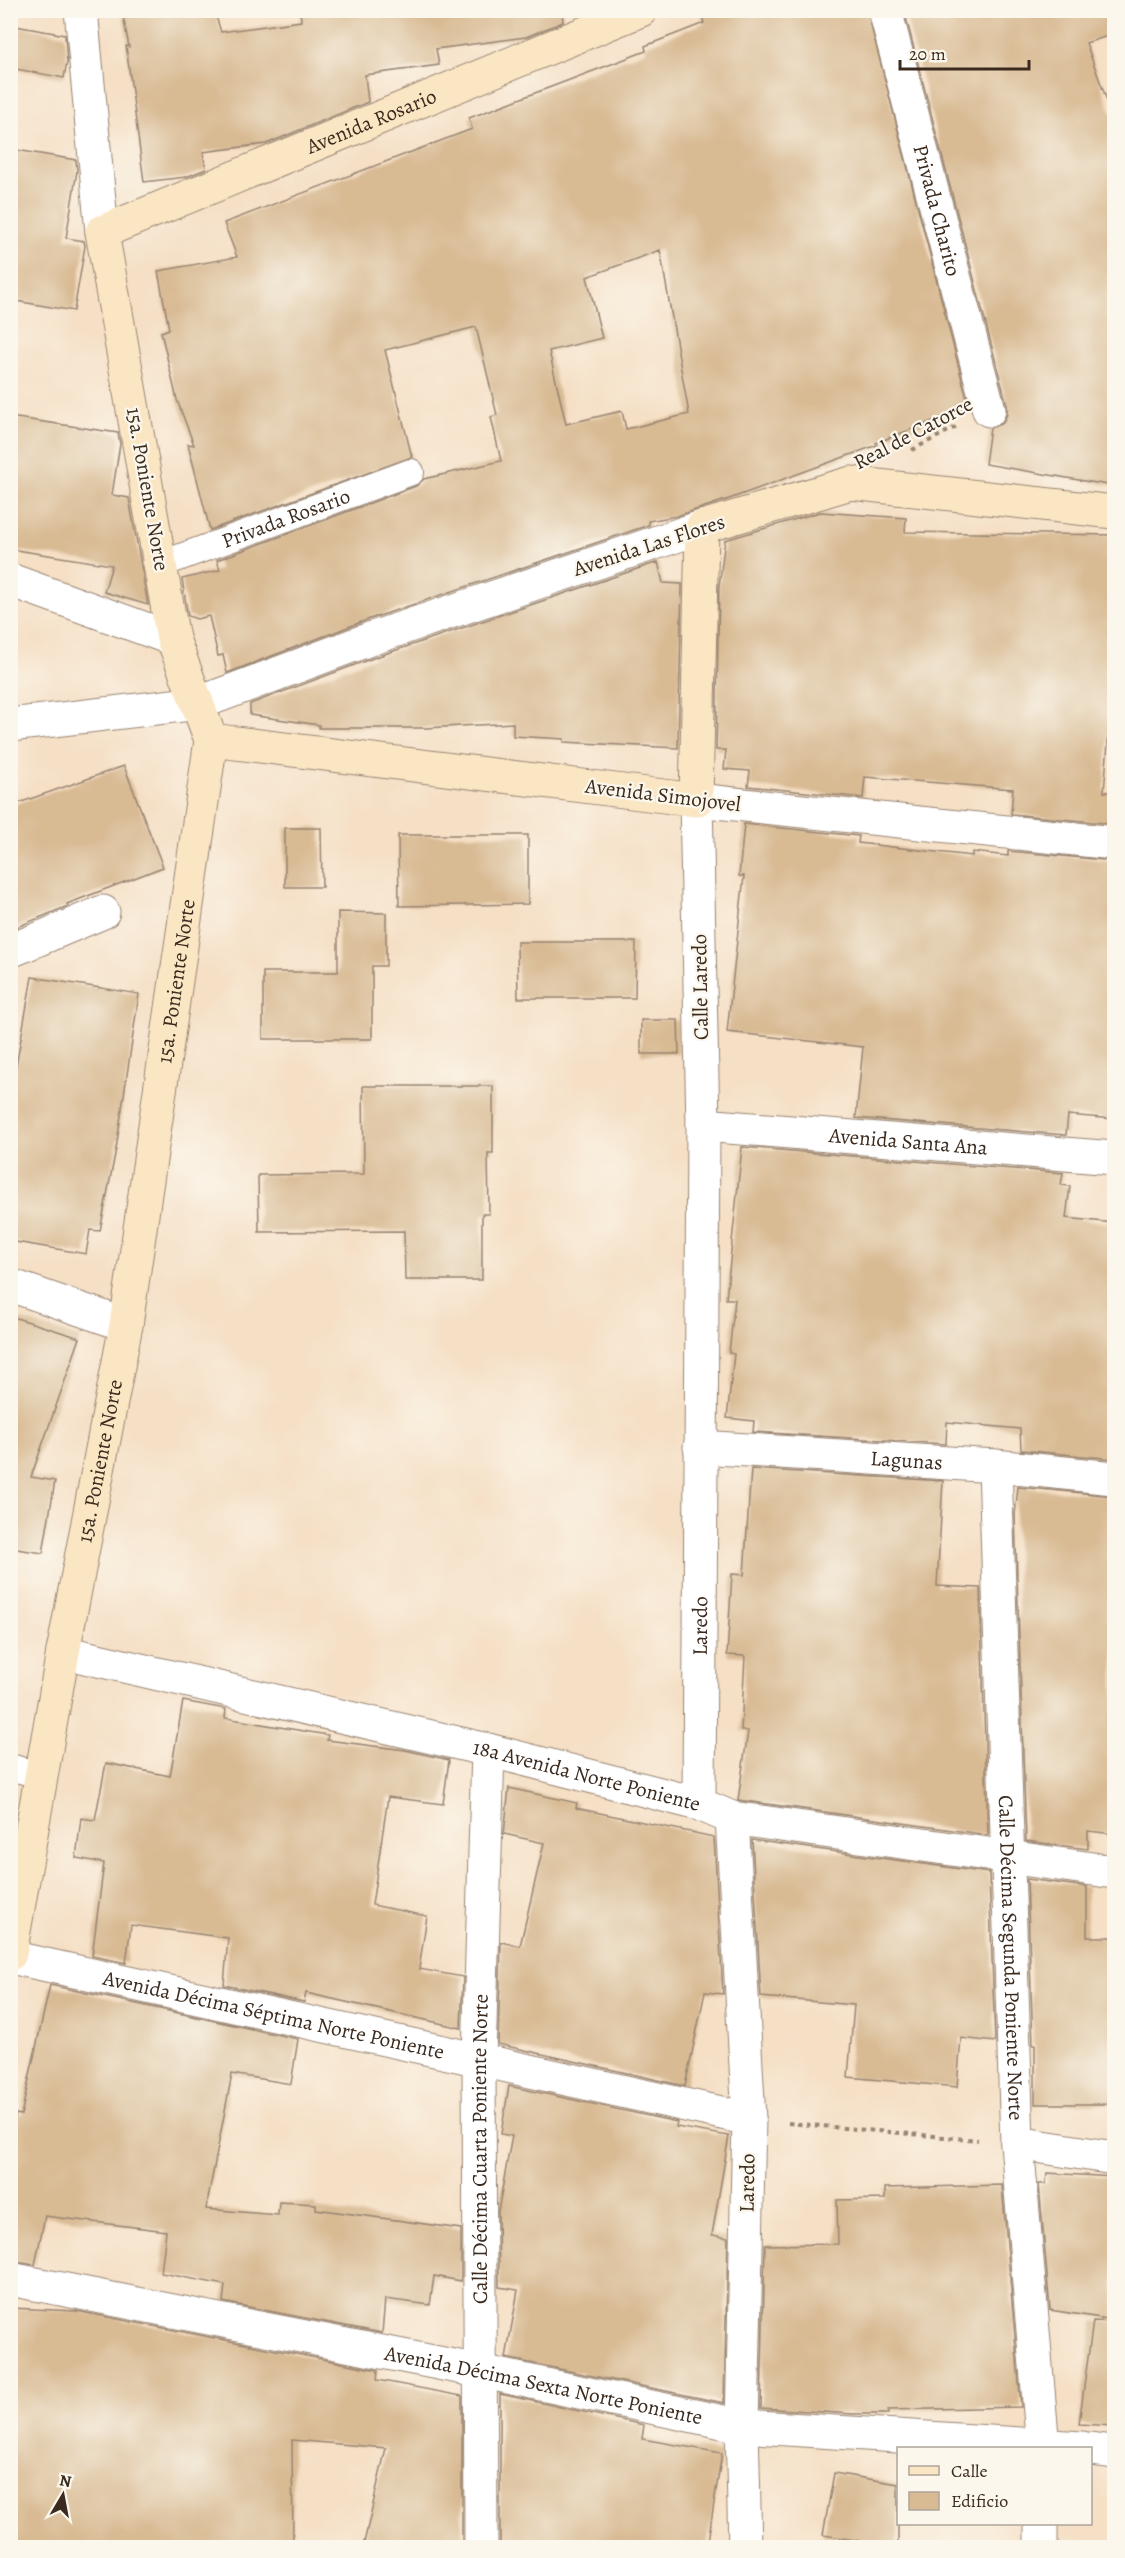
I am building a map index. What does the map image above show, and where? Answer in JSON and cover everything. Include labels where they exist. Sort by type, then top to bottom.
[{"type":"street","name":"15a. Poniente Norte","points":[[10,1956],[63,1652],[126,1325],[211,740],[173,639],[162,564],[102,231],[81,10]]},
{"type":"street","name":"Avenida Rosario","points":[[102,231],[641,10]]},
{"type":"street","name":"Privada Charito","points":[[885,10],[989,410]]},
{"type":"street","name":"Avenida Las Flores","points":[[10,725],[199,704],[370,639],[702,527],[851,483],[1114,512]]},
{"type":"street","name":"Calle Laredo","points":[[700,1447],[703,1125],[696,800],[702,527]]},
{"type":"street","points":[[10,580],[173,639]]},
{"type":"street","name":"Avenida Simojovel","points":[[211,740],[696,800],[1114,843]]},
{"type":"street","points":[[10,951],[104,912]]},
{"type":"street","name":"Avenida Santa Ana","points":[[703,1125],[1114,1158]]},
{"type":"street","points":[[10,1285],[126,1325]]},
{"type":"street","name":"Lagunas","points":[[700,1447],[995,1466],[1114,1478]]},
{"type":"street","name":"Laredo","points":[[699,1804],[700,1447]]},
{"type":"street","name":"Calle Décima Segunda Poniente Norte","points":[[995,1466],[1017,2143],[1043,2447]]},
{"type":"street","name":"18a Avenida Norte Poniente","points":[[63,1652],[488,1750],[699,1804],[732,1818],[1008,1859],[1114,1872]]},
{"type":"street","name":"Calle Décima Cuarta Poniente Norte","points":[[481,2547],[479,2058],[488,1750]]},
{"type":"street","name":"Laredo","points":[[732,1818],[749,2119],[742,2426],[745,2547]]},
{"type":"street","name":"Avenida Décima Séptima Norte Poniente","points":[[10,1956],[749,2119]]},
{"type":"street","points":[[1017,2143],[1114,2158]]},
{"type":"street","name":"Avenida Décima Sexta Norte Poniente","points":[[10,2279],[479,2371],[742,2426],[1043,2447]]},
{"type":"street","points":[[1092,2449],[1114,2452]]},
{"type":"street","points":[[1041,2525],[1041,2547]]},
{"type":"lane","name":"Privada Rosario","points":[[162,564],[411,472]]},
{"type":"lane","points":[[10,1767],[42,1776]]},
{"type":"path","name":"Real de Catorce","points":[[910,451],[989,410]]},
{"type":"path","points":[[749,2119],[1017,2143]]},
{"type":"building","points":[[122,10],[214,10],[221,32],[301,21],[300,10],[562,10],[563,22],[526,37],[436,49],[439,65],[365,75],[368,102],[266,144],[203,152],[206,169],[186,177],[144,182],[126,46],[129,47]]},
{"type":"building","points":[[700,10],[867,10],[969,407],[876,443],[877,445],[729,499],[677,516],[648,521],[649,525],[364,621],[227,673],[223,655],[218,656],[209,616],[197,619],[188,616],[182,579],[220,570],[217,560],[416,486],[424,479],[501,461],[491,417],[497,415],[476,327],[385,350],[412,457],[210,530],[188,444],[194,445],[177,400],[161,332],[169,329],[158,271],[237,257],[224,223],[472,129],[469,118],[646,51],[645,46],[704,23]],"holes":[[[660,250],[689,414],[626,429],[622,411],[566,424],[549,351],[602,338],[587,277]]]},
{"type":"building","points":[[904,10],[1114,10],[1114,34],[1086,43],[1114,120],[1114,486],[985,464],[990,428],[1003,423],[1007,414],[1007,405]]},
{"type":"building","points":[[10,25],[65,35],[67,62],[64,78],[10,68]]},
{"type":"building","points":[[10,149],[76,160],[77,171],[66,238],[84,241],[85,246],[74,311],[10,300]]},
{"type":"building","points":[[10,417],[118,433],[120,444],[112,495],[129,498],[148,605],[104,592],[112,565],[10,549]]},
{"type":"building","points":[[820,512],[906,518],[905,532],[1114,535],[1114,670],[1104,792],[1114,792],[1114,824],[1011,814],[1013,789],[865,777],[863,798],[748,786],[750,771],[724,769],[726,750],[716,750],[719,586],[725,540]]},
{"type":"building","points":[[658,562],[663,583],[682,584],[678,748],[564,742],[564,739],[513,736],[513,723],[426,728],[319,728],[319,725],[250,715],[250,704],[376,657]]},
{"type":"building","points":[[124,766],[163,867],[67,904],[68,906],[10,930],[10,806]]},
{"type":"building","points":[[744,824],[859,836],[858,843],[972,856],[972,852],[1008,856],[1008,851],[1114,861],[1114,1119],[1068,1115],[1066,1135],[856,1118],[863,1047],[727,1032],[744,876],[739,876]]},
{"type":"building","points":[[285,828],[321,828],[322,887],[285,887]]},
{"type":"building","points":[[398,835],[528,835],[528,904],[399,906]]},
{"type":"building","points":[[338,912],[386,913],[386,966],[372,966],[372,1039],[263,1039],[263,972],[338,972]]},
{"type":"building","points":[[517,942],[636,942],[635,998],[518,998]]},
{"type":"building","points":[[32,977],[139,994],[116,1149],[100,1231],[90,1230],[86,1254],[10,1241],[10,1100]]},
{"type":"building","points":[[641,1020],[678,1020],[679,1054],[641,1054]]},
{"type":"building","points":[[363,1086],[493,1086],[493,1153],[488,1153],[489,1214],[482,1214],[482,1280],[405,1280],[404,1231],[259,1232],[258,1175],[364,1174]]},
{"type":"building","points":[[742,1147],[1063,1173],[1061,1185],[1070,1186],[1066,1218],[1114,1223],[1114,1459],[1021,1450],[1020,1429],[947,1422],[946,1444],[753,1432],[754,1421],[727,1418],[734,1354],[729,1353],[735,1299],[726,1299]]},
{"type":"building","points":[[10,1316],[80,1338],[31,1477],[55,1481],[43,1553],[10,1548]]},
{"type":"building","points":[[751,1469],[943,1481],[937,1586],[980,1588],[988,1835],[738,1800],[748,1731],[741,1731],[745,1656],[727,1655],[732,1574],[744,1575]]},
{"type":"building","points":[[1018,1487],[1114,1496],[1114,1834],[1088,1831],[1088,1849],[1026,1841],[1015,1515]]},
{"type":"building","points":[[183,1701],[226,1709],[225,1718],[328,1735],[327,1740],[405,1750],[449,1760],[443,1804],[388,1797],[372,1905],[427,1916],[419,1969],[463,1977],[461,2028],[306,1993],[304,2002],[224,1985],[228,1938],[131,1925],[126,1963],[92,1956],[104,1863],[76,1858],[81,1818],[95,1820],[106,1763],[170,1776]]},
{"type":"building","points":[[509,1788],[577,1803],[576,1808],[714,1837],[723,1994],[705,1992],[685,2086],[498,2044],[501,1942],[520,1946],[544,1843],[504,1834]]},
{"type":"building","points":[[752,1840],[989,1873],[995,2042],[961,2038],[957,2087],[848,2077],[854,2005],[761,1997]]},
{"type":"building","points":[[1027,1879],[1087,1887],[1087,1937],[1114,1937],[1114,2104],[1035,2104],[1035,2045],[1033,2045]]},
{"type":"building","points":[[50,1985],[298,2039],[291,2084],[232,2074],[206,2209],[278,2215],[279,2202],[316,2204],[316,2209],[461,2229],[461,2281],[434,2276],[430,2305],[385,2299],[382,2333],[223,2302],[225,2285],[161,2273],[166,2231],[45,2216],[35,2265],[10,2261],[10,2141],[16,2114],[21,2115]]},
{"type":"building","points":[[509,2086],[677,2122],[676,2127],[729,2136],[712,2235],[728,2238],[724,2403],[506,2358],[518,2290],[499,2287],[498,2211],[512,2136],[501,2134]]},
{"type":"building","points":[[1047,2173],[1114,2177],[1114,2320],[1050,2310],[1039,2184],[1046,2184]]},
{"type":"building","points":[[1002,2185],[1021,2407],[888,2410],[888,2414],[761,2408],[765,2245],[838,2244],[837,2200],[885,2199],[885,2188]]},
{"type":"building","points":[[10,2308],[76,2311],[378,2370],[377,2380],[462,2396],[462,2547],[363,2547],[386,2448],[292,2440],[293,2547],[10,2547]]},
{"type":"building","points":[[1093,2321],[1114,2322],[1114,2426],[1079,2424]]},
{"type":"building","points":[[500,2394],[644,2425],[642,2439],[722,2453],[707,2547],[500,2547]]},
{"type":"building","points":[[834,2473],[897,2484],[898,2547],[823,2535]]}]
